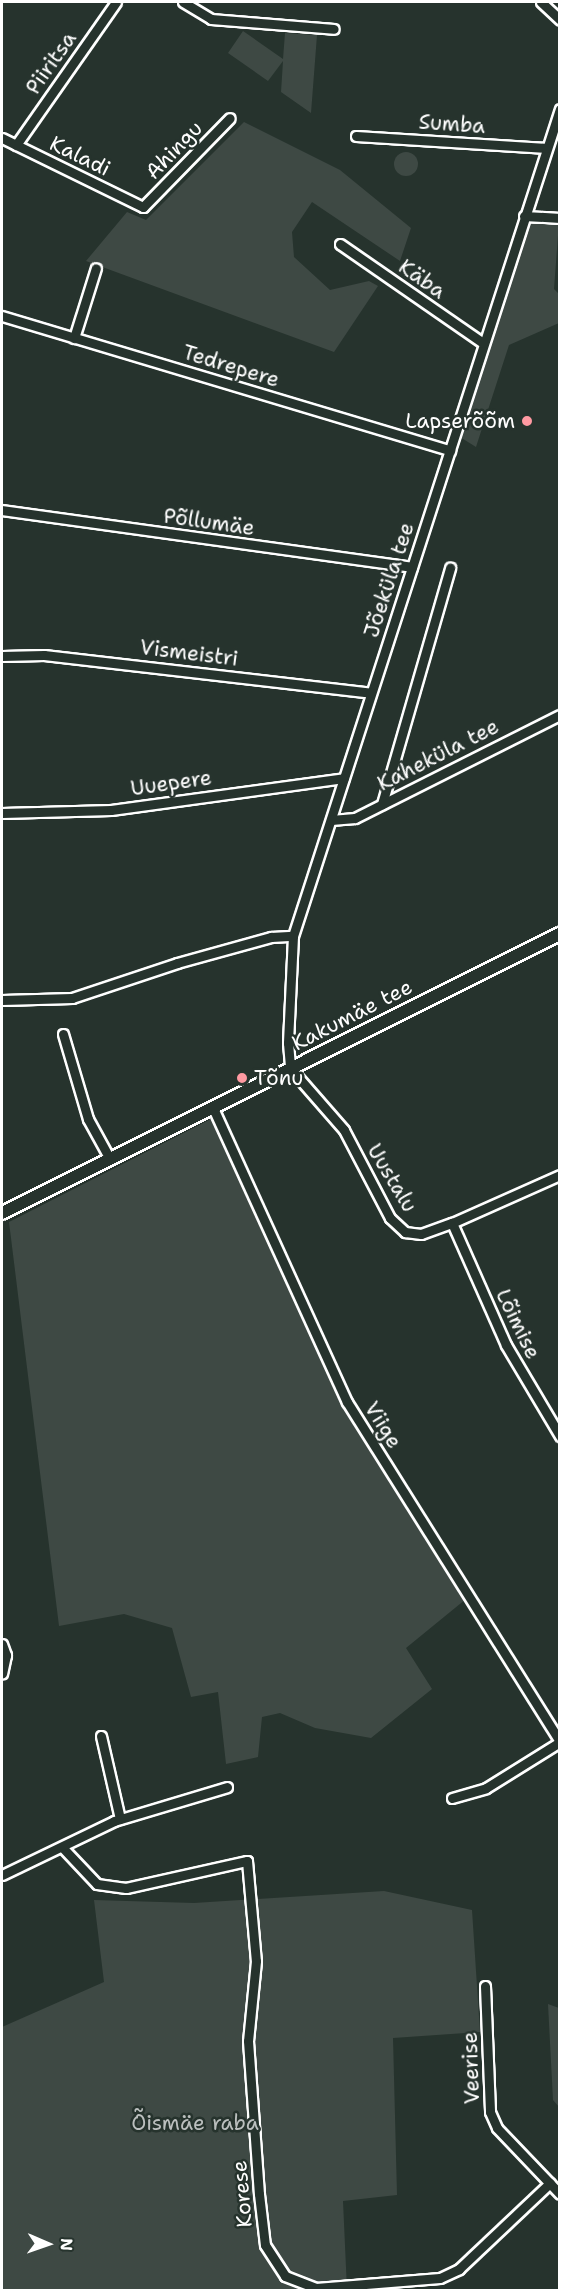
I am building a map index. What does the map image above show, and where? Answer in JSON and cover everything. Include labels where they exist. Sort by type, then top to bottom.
[{"type":"street","name":"Piiritsa","points":[[16,145],[116,2]]},
{"type":"street","points":[[183,2],[212,19],[334,29]]},
{"type":"street","points":[[541,2],[560,20]]},
{"type":"street","name":"Jõeküla tee","points":[[290,1068],[293,936],[560,109]]},
{"type":"street","name":"Ahingu","points":[[143,207],[231,118]]},
{"type":"street","name":"Sumba","points":[[356,136],[547,148]]},
{"type":"street","name":"Kaladi","points":[[2,138],[143,207]]},
{"type":"street","points":[[524,216],[560,218]]},
{"type":"street","name":"Käba","points":[[340,244],[483,343]]},
{"type":"street","points":[[74,338],[96,268]]},
{"type":"street","name":"Tedrepere","points":[[2,316],[450,450]]},
{"type":"street","name":"Põllumäe","points":[[2,510],[412,567]]},
{"type":"street","points":[[382,804],[450,568]]},
{"type":"street","name":"Vismeistri","points":[[2,656],[44,655],[371,693]]},
{"type":"street","name":"Kaheküla tee","points":[[331,820],[355,818],[560,715]]},
{"type":"street","name":"Uuepere","points":[[2,813],[111,810],[345,778]]},
{"type":"street","name":"Kakumäe tee","points":[[2,1213],[560,934]]},
{"type":"street","points":[[2,1000],[72,998],[197,957],[271,937],[293,936]]},
{"type":"street","points":[[63,1034],[88,1119],[110,1159]]},
{"type":"street","name":"Uustalu","points":[[290,1068],[344,1130],[390,1218],[405,1233],[421,1234],[452,1223],[560,1175]]},
{"type":"street","name":"Viige","points":[[213,1108],[347,1401],[560,1741],[486,1788],[452,1798]]},
{"type":"street","name":"Lõimise","points":[[452,1223],[506,1345],[560,1436]]},
{"type":"street","points":[[2,1644],[6,1662],[2,1674]]},
{"type":"street","points":[[101,1736],[120,1820]]},
{"type":"street","points":[[2,1875],[120,1820],[227,1786]]},
{"type":"street","name":"Korese","points":[[62,1846],[88,1878],[117,1887],[155,1885],[247,1862],[256,1961],[248,2041],[259,2194],[265,2245],[285,2276],[316,2288],[440,2278],[459,2269],[550,2183]]},
{"type":"street","name":"Veerise","points":[[485,1986],[490,2112],[497,2128],[560,2194]]},
{"type":"green space","points":[[243,31],[283,59],[285,33],[317,35],[311,113],[281,92],[283,61],[268,81],[228,53]]},
{"type":"green space","points":[[244,122],[340,170],[411,228],[400,261],[312,202],[292,232],[294,257],[330,290],[369,281],[378,286],[334,352],[86,261],[127,212],[146,220]]},
{"type":"green space","points":[[406,152],[411,153],[417,159],[417,169],[411,175],[406,176],[401,175],[395,169],[394,164],[395,159],[401,153]]},
{"type":"green space","points":[[531,220],[559,222],[554,289],[559,294],[559,323],[509,345],[476,447],[460,437]]},
{"type":"green space","points":[[213,1118],[263,1218],[323,1365],[466,1599],[406,1648],[432,1689],[371,1738],[315,1728],[280,1713],[262,1717],[258,1757],[226,1764],[218,1692],[191,1697],[172,1628],[124,1614],[59,1626],[9,1222]]},
{"type":"green space","name":"Õismäe raba","points":[[384,1891],[472,1910],[480,2032],[393,2038],[397,2195],[343,2201],[347,2290],[2,2290],[2,2027],[104,1982],[94,1900],[194,1903]]},
{"type":"green space","points":[[548,2004],[559,2008],[559,2107],[553,2100]]},
{"type":"place","name":"Lapserõõm","points":[[527,421]]},
{"type":"place","name":"Tõnu","points":[[242,1078]]}]
